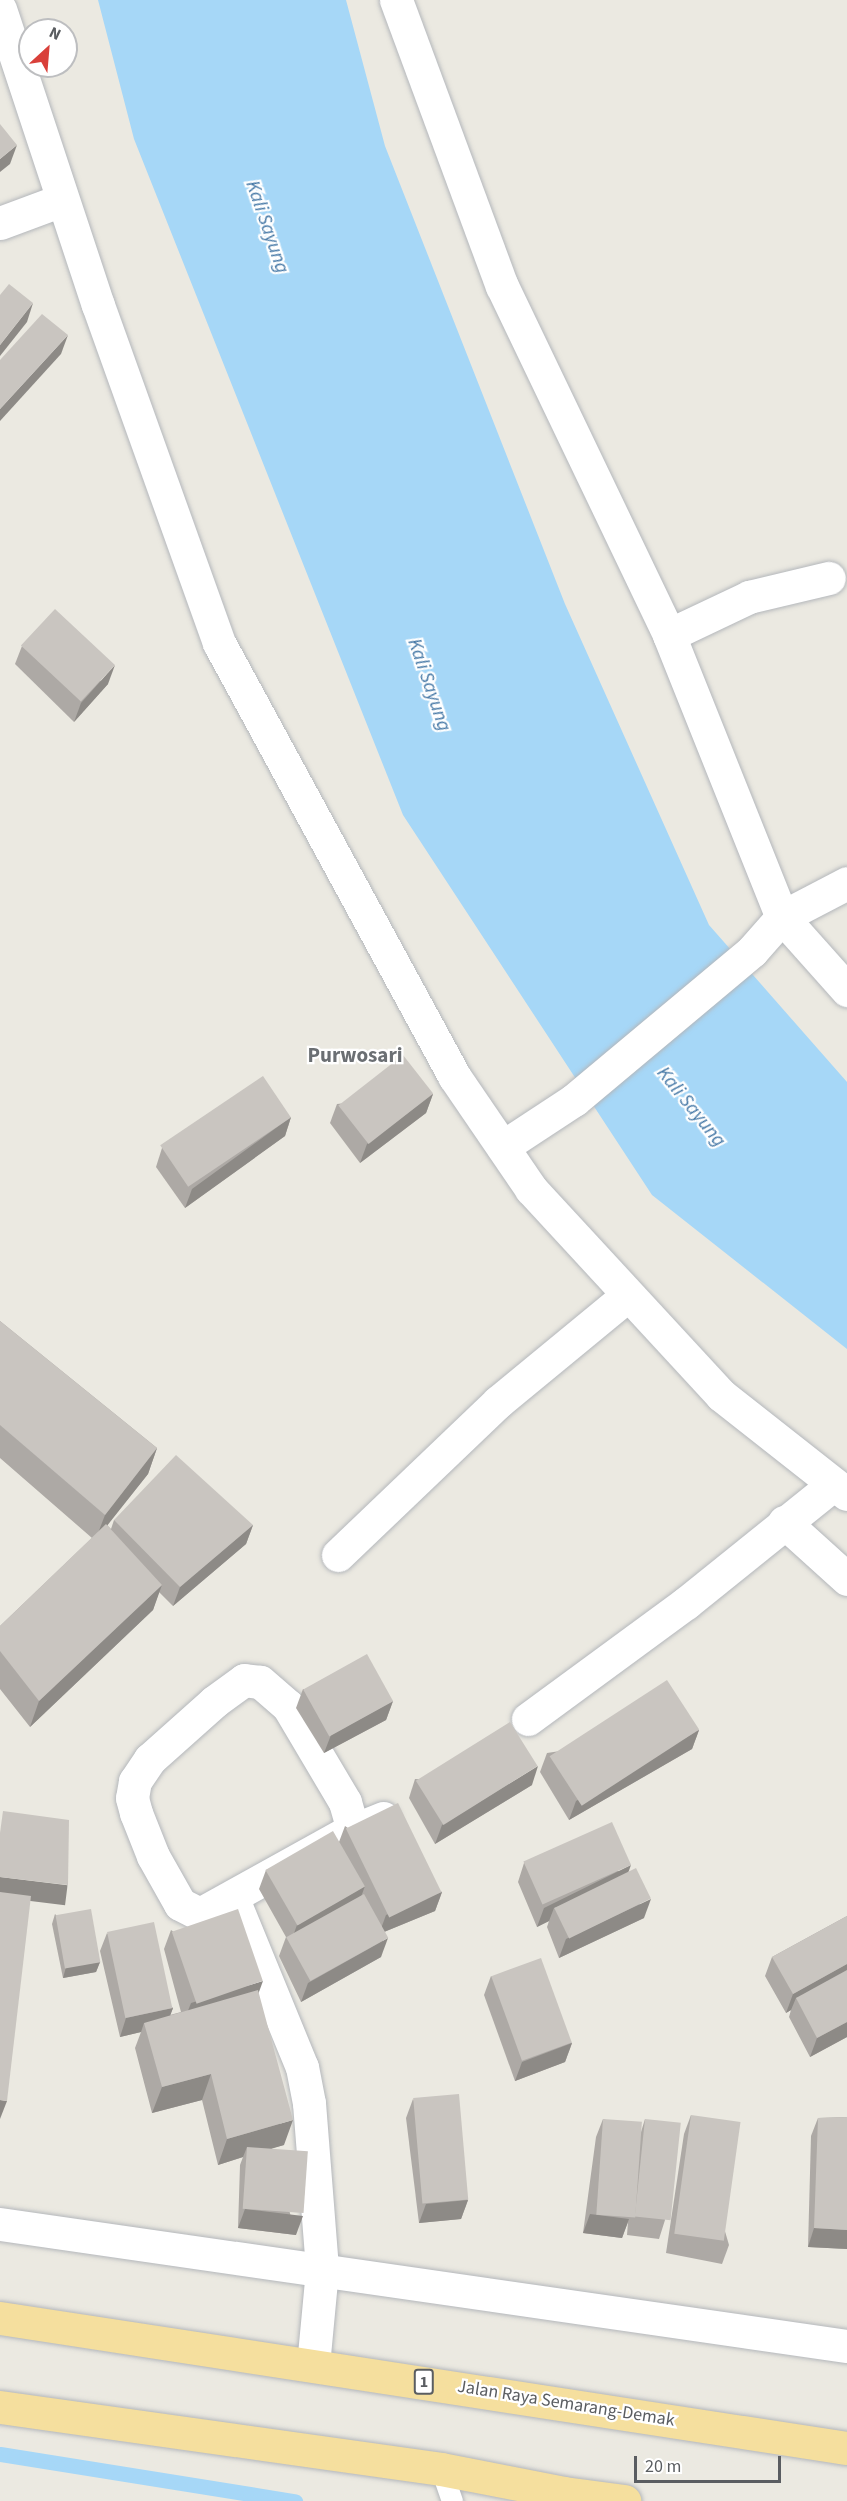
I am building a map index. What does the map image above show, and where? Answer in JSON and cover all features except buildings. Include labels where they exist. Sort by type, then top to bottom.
[{"type":"highway","name":"Jalan Raya Semarang-Demak","points":[[0,2318],[315,2349],[847,2448]]},
{"type":"highway","points":[[0,2407],[441,2469],[566,2497],[624,2501]]},
{"type":"street","points":[[396,0],[502,286],[669,635],[783,917],[847,990]]},
{"type":"street","points":[[0,9],[62,200],[219,643],[454,1076],[504,1146],[531,1189],[721,1395],[840,1490],[784,1522],[650,1631],[528,1719]]},
{"type":"street","points":[[0,223],[62,200]]},
{"type":"street","points":[[669,635],[749,597],[829,578]]},
{"type":"street","points":[[504,1146],[574,1100],[752,951],[783,917],[847,883]]},
{"type":"street","points":[[338,1555],[498,1402],[628,1295]]},
{"type":"street","points":[[784,1522],[847,1579]]},
{"type":"street","points":[[353,1830],[345,1802],[288,1706],[272,1688],[260,1682],[244,1680],[150,1759],[135,1781],[132,1798],[153,1856],[180,1904],[200,1914],[233,1899],[353,1830],[392,1813]]},
{"type":"street","points":[[233,1899],[302,2067],[309,2103],[322,2281],[315,2349]]},
{"type":"street","points":[[0,2224],[322,2281],[847,2346]]},
{"type":"lane","points":[[441,2469],[452,2501]]},
{"type":"water","name":"Kali Sayung","points":[[98,0],[346,0],[385,146],[565,604],[709,925],[847,1082],[847,1349],[652,1195],[403,815],[134,139]]},
{"type":"waterway","points":[[0,2454],[295,2501]]},
{"type":"district","name":"Purwosari","points":[[355,1055]]}]
